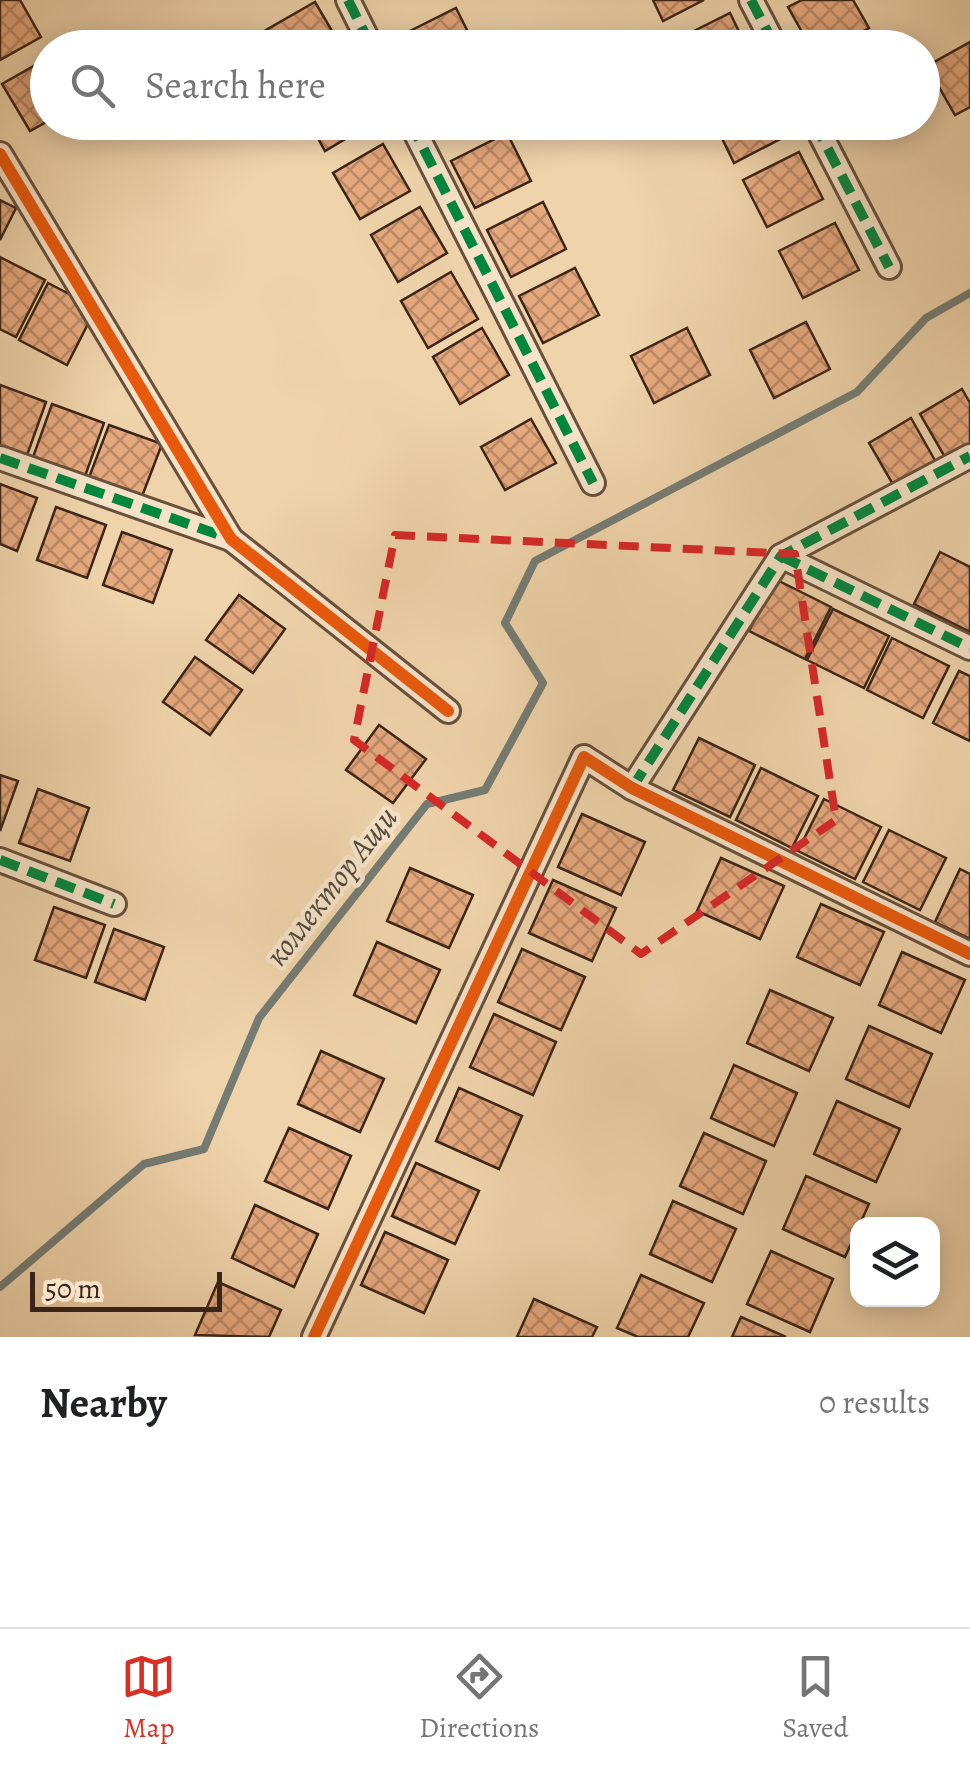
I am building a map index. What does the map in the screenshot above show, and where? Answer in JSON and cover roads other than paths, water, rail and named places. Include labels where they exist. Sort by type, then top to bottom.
[{"type":"street","points":[[348,0],[363,30]]},
{"type":"street","points":[[752,0],[767,30]]},
{"type":"street","points":[[419,140],[593,483]]},
{"type":"street","points":[[823,140],[889,267]]},
{"type":"street","points":[[0,154],[7,176],[231,540]]},
{"type":"street","points":[[632,788],[780,556],[970,456]]},
{"type":"street","points":[[0,458],[231,540],[448,711]]},
{"type":"street","points":[[780,556],[970,648]]},
{"type":"street","points":[[314,1337],[584,757],[632,788],[970,954]]},
{"type":"street","points":[[0,860],[114,904]]},
{"type":"waterway","name":"коллектор Ащи","points":[[0,1287],[144,1164],[204,1149],[259,1018],[427,804],[485,790],[543,683],[505,623],[535,561],[857,392],[926,318],[970,293]]}]
